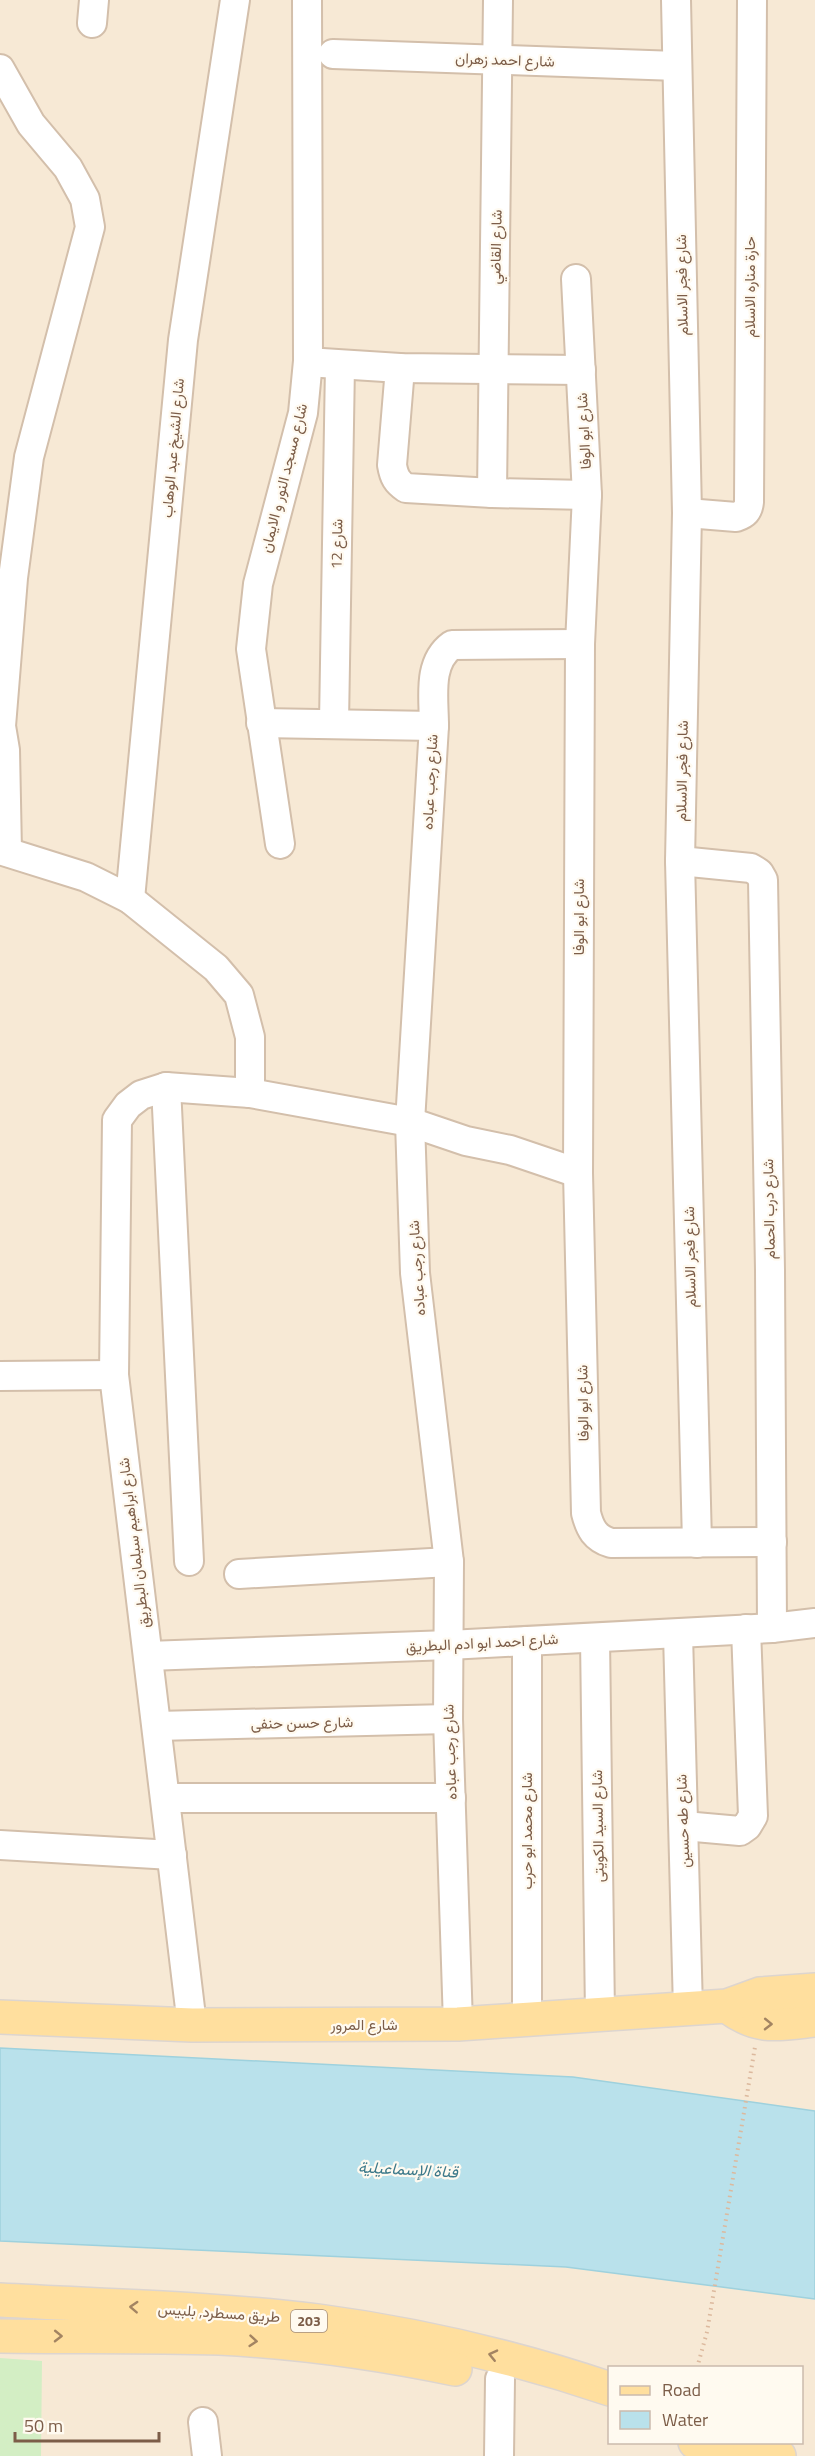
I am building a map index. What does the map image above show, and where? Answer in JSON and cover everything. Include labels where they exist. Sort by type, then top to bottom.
[{"type":"main road","name":"شارع المرور","points":[[0,2017],[192,2025],[459,2024],[727,2006],[760,1994],[815,1990]]},
{"type":"main road","points":[[727,2006],[741,2018],[759,2024],[815,2020]]},
{"type":"main road","name":"طريق مسطرد, بلبيس","points":[[0,2300],[222,2312],[318,2321],[413,2337],[469,2350],[549,2370],[608,2389]]},
{"type":"main road","name":"طريق مسطرد, بلبيس","points":[[0,2336],[221,2338],[316,2346],[411,2360],[500,2379],[543,2389],[608,2410]]},
{"type":"main road","points":[[700,2444],[729,2456]]},
{"type":"main road","points":[[753,2444],[779,2456]]},
{"type":"street","name":"شارع الشيخ عبد الوهاب","points":[[130,899],[183,340],[235,0]]},
{"type":"street","name":"شارع مسجد النور و الايمان","points":[[280,844],[251,649],[258,584],[303,413],[308,361],[307,0]]},
{"type":"street","name":"شارع القاضي","points":[[492,493],[498,0]]},
{"type":"street","name":"شارع فجر الاسلام","points":[[676,0],[687,513],[680,861],[697,1543]]},
{"type":"street","name":"حارة مناره الاسلام","points":[[687,513],[736,517],[748,509],[749,502],[752,0]]},
{"type":"street","name":"شارع احمد زهران","points":[[333,54],[677,66]]},
{"type":"street","points":[[3,83],[32,124],[68,168],[85,199],[90,227],[29,457],[13,578],[1,726],[5,750],[3,851],[86,877],[130,899],[216,968],[240,995],[250,1037],[250,1093]]},
{"type":"street","name":"شارع ابو الوفا","points":[[576,279],[587,495],[580,644],[578,1173],[586,1513],[589,1527],[598,1539],[610,1543],[697,1543]]},
{"type":"street","points":[[308,361],[400,368],[580,370]]},
{"type":"street","name":"شارع 12","points":[[334,723],[340,365]]},
{"type":"street","points":[[400,368],[392,465],[393,475],[398,483],[406,488],[587,495]]},
{"type":"street","name":"شارع رجب عباده","points":[[459,2024],[448,1719],[449,1562],[414,1273],[410,1122],[434,726],[435,666],[442,652],[452,645],[580,644]]},
{"type":"street","points":[[261,723],[434,726]]},
{"type":"street","name":"شارع درب الحمام","points":[[680,861],[751,868],[759,873],[763,880],[772,1542],[759,1629],[753,1816],[741,1831],[684,1826]]},
{"type":"street","points":[[189,1562],[166,1087],[250,1093],[410,1122],[466,1141],[510,1150],[578,1173]]},
{"type":"street","name":"شارع ابراهيم سيلمان البطريق","points":[[166,1087],[141,1095],[128,1105],[117,1120],[114,1375],[192,2025]]},
{"type":"street","points":[[0,1376],[114,1375]]},
{"type":"street","points":[[697,1543],[772,1542]]},
{"type":"street","points":[[239,1574],[449,1562]]},
{"type":"street","name":"شارع احمد ابو ادم البطريق","points":[[148,1656],[678,1634],[815,1623]]},
{"type":"street","name":"شارع طه حسين","points":[[678,1634],[688,2009]]},
{"type":"street","name":"شارع السيد الكويتى","points":[[595,1638],[600,2015]]},
{"type":"street","name":"شارع محمد ابو حرب","points":[[527,1641],[527,2020]]},
{"type":"street","name":"شارع حسن حنفى","points":[[157,1726],[448,1719]]},
{"type":"street","points":[[166,1798],[451,1798]]},
{"type":"street","points":[[0,1845],[172,1855]]},
{"type":"street","points":[[499,2456],[500,2379]]},
{"type":"street","points":[[203,2422],[207,2456]]},
{"type":"path","points":[[697,2366],[707,2332],[759,2024]]},
{"type":"shaded area","points":[[0,0],[815,0],[815,2456],[0,2456]]},
{"type":"green space","points":[[0,2358],[42,2361],[41,2456],[0,2456]]},
{"type":"water","name":"قناة الإسماعيلية","points":[[0,2048],[573,2077],[815,2111],[815,2299],[566,2267],[0,2241]]}]
